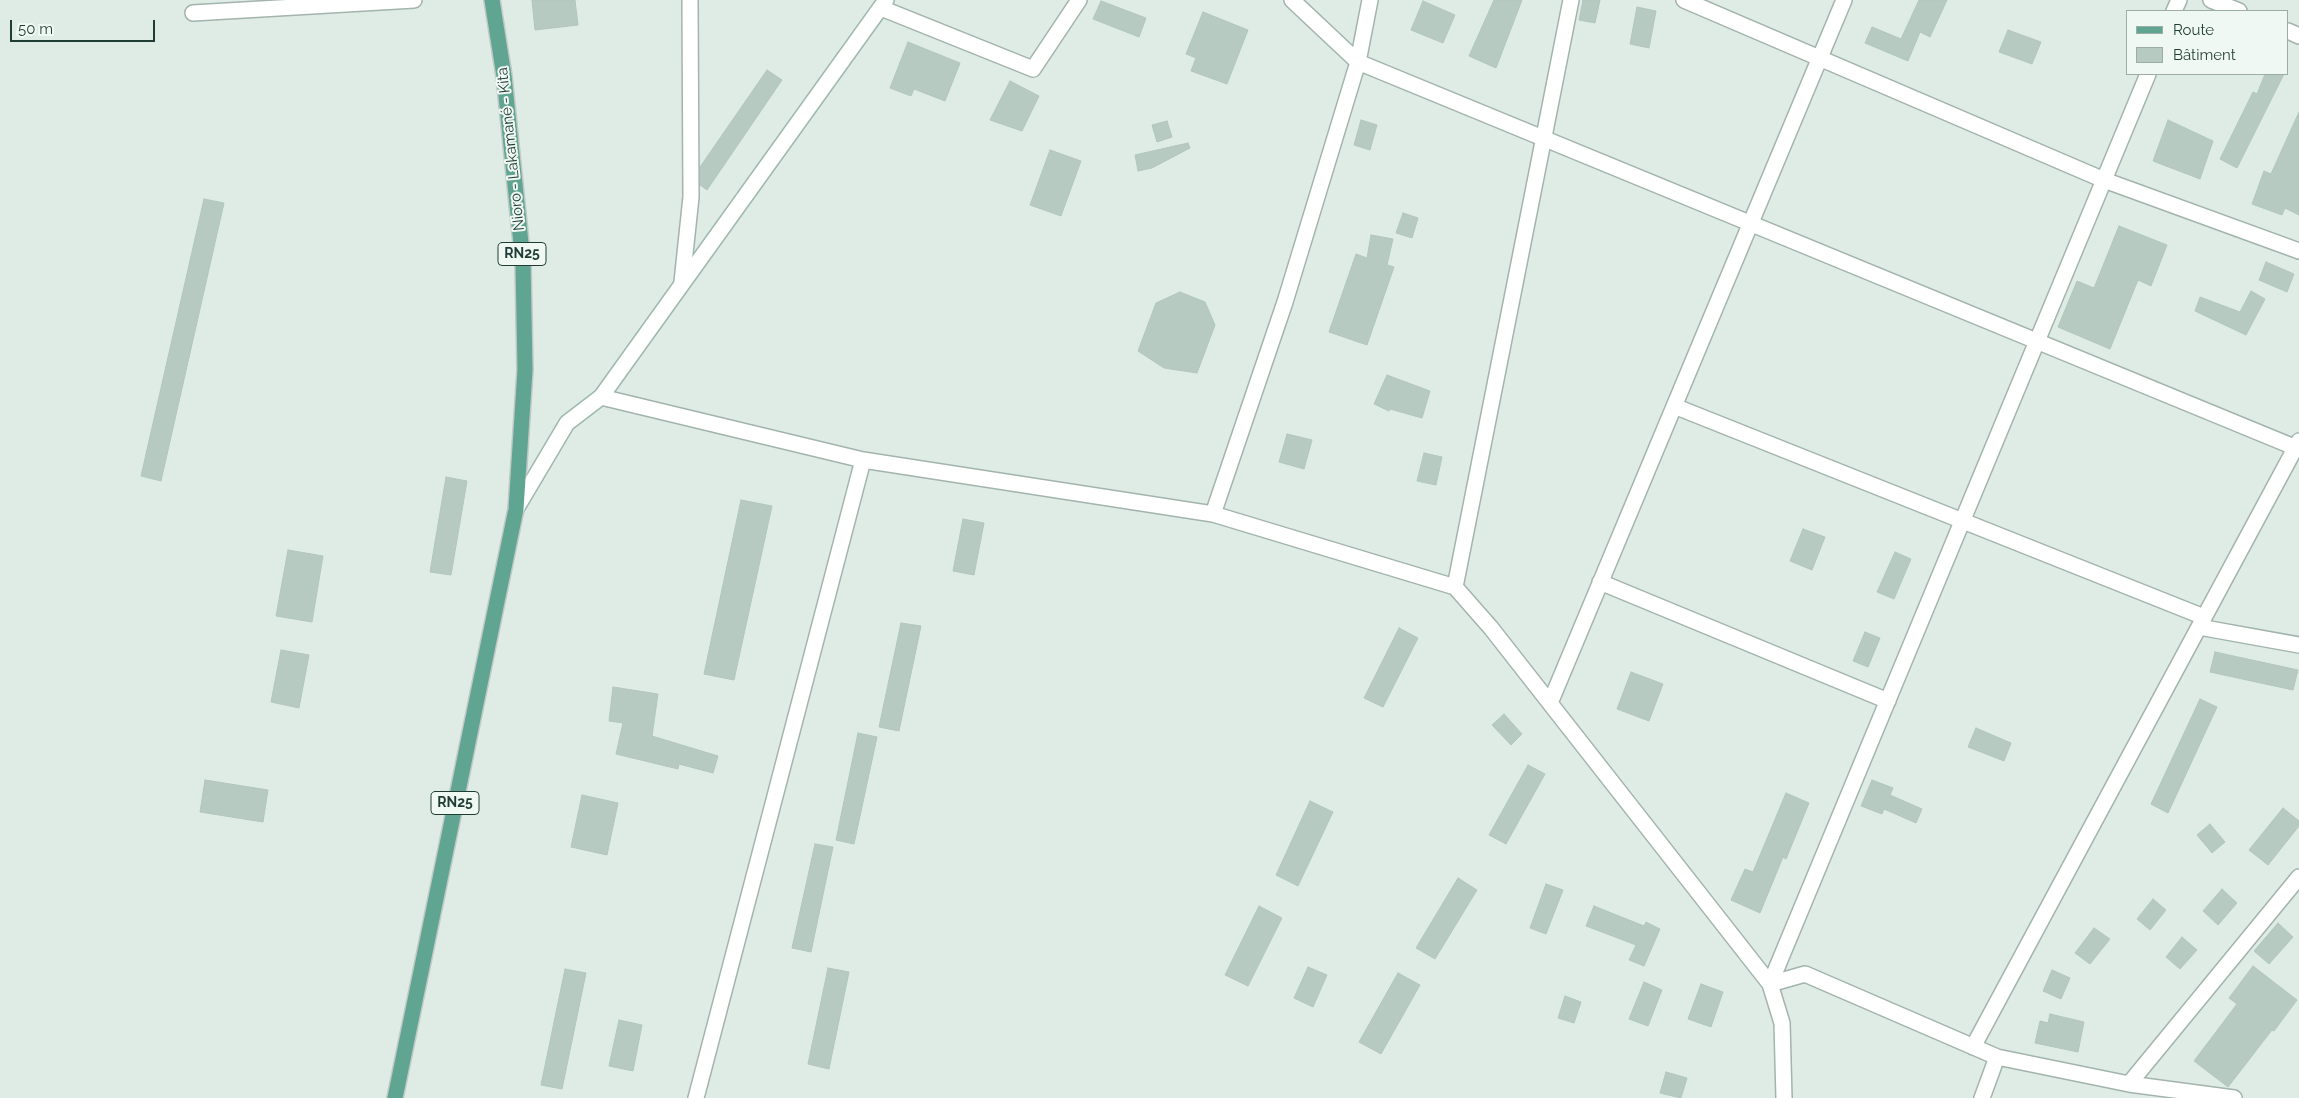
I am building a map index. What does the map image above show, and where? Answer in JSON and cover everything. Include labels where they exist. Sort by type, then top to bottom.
[{"type":"main road","name":"Nioro - Lakamané - Kita","points":[[492,0],[504,76],[523,263],[525,370],[516,509]]},
{"type":"main road","name":"RN25","points":[[394,1098],[516,509]]},
{"type":"street","points":[[193,13],[414,0]]},
{"type":"street","points":[[682,282],[691,197],[690,0]]},
{"type":"street","points":[[516,509],[567,424],[601,397],[884,4],[1033,69],[1080,0]]},
{"type":"street","points":[[1292,0],[1358,62],[2037,342],[2298,446],[1973,1047]]},
{"type":"street","points":[[1213,514],[1285,302],[1358,62],[1370,0]]},
{"type":"street","points":[[1455,587],[1570,0]]},
{"type":"street","points":[[1684,0],[2104,180],[2299,251]]},
{"type":"street","points":[[1550,703],[1844,0]]},
{"type":"street","points":[[2211,0],[2236,10]]},
{"type":"street","points":[[1770,984],[2148,75]]},
{"type":"street","points":[[601,397],[863,460],[1213,514],[1455,587],[1491,628],[1770,984],[1782,1023],[1784,1098]]},
{"type":"street","points":[[1674,406],[1962,521],[2202,622],[2299,645]]},
{"type":"street","points":[[696,1098],[863,460]]},
{"type":"street","points":[[1600,582],[1888,701]]},
{"type":"street","points":[[2130,1091],[2299,878]]},
{"type":"street","points":[[1770,984],[1805,974],[1997,1058],[2130,1091],[2234,1098]]},
{"type":"street","points":[[1982,1098],[1997,1058]]},
{"type":"building","points":[[532,0],[575,0],[578,25],[535,30]]},
{"type":"building","points":[[1494,0],[1522,0],[1496,68],[1469,56]]},
{"type":"building","points":[[1583,0],[1600,0],[1595,23],[1579,20]]},
{"type":"building","points":[[1919,0],[1947,0],[1930,37],[1920,32],[1908,61],[1865,43],[1872,27],[1901,39]]},
{"type":"building","points":[[1101,1],[1146,18],[1139,37],[1093,19]]},
{"type":"building","points":[[1423,1],[1455,15],[1443,43],[1411,30]]},
{"type":"building","points":[[1637,7],[1656,11],[1649,48],[1630,44]]},
{"type":"building","points":[[1203,12],[1248,30],[1227,84],[1191,71],[1196,58],[1186,54]]},
{"type":"building","points":[[2008,30],[2041,42],[2032,64],[1999,52]]},
{"type":"building","points":[[908,42],[960,63],[945,101],[914,89],[911,96],[890,88]]},
{"type":"building","points":[[767,70],[782,80],[707,190],[700,185],[700,167]]},
{"type":"building","points":[[2265,75],[2284,75],[2237,168],[2220,159],[2253,92],[2257,94]]},
{"type":"building","points":[[1010,81],[1039,96],[1022,131],[990,120]]},
{"type":"building","points":[[2299,112],[2299,215],[2285,208],[2282,215],[2252,204],[2264,171],[2271,174]]},
{"type":"building","points":[[1361,120],[1377,125],[1370,150],[1354,145]]},
{"type":"building","points":[[2168,120],[2213,141],[2200,179],[2153,161]]},
{"type":"building","points":[[1167,121],[1172,137],[1157,142],[1152,125]]},
{"type":"building","points":[[1188,143],[1190,148],[1152,168],[1138,171],[1135,155]]},
{"type":"building","points":[[1050,150],[1081,161],[1061,216],[1030,205]]},
{"type":"building","points":[[204,199],[224,203],[161,481],[141,476]]},
{"type":"building","points":[[1403,213],[1418,218],[1412,238],[1396,233]]},
{"type":"building","points":[[2119,226],[2167,245],[2151,286],[2138,280],[2110,349],[2058,327],[2077,281],[2094,288]]},
{"type":"building","points":[[1371,235],[1393,239],[1387,265],[1394,267],[1367,345],[1329,332],[1356,254],[1367,258]]},
{"type":"building","points":[[2266,262],[2294,274],[2287,292],[2259,280]]},
{"type":"building","points":[[2251,291],[2265,299],[2246,335],[2195,311],[2200,297],[2240,312]]},
{"type":"building","points":[[1180,292],[1205,302],[1215,325],[1197,373],[1164,368],[1138,351],[1156,303]]},
{"type":"building","points":[[1387,375],[1430,391],[1422,418],[1390,409],[1389,411],[1374,404]]},
{"type":"building","points":[[1287,434],[1312,440],[1304,469],[1279,462]]},
{"type":"building","points":[[1424,453],[1442,457],[1436,485],[1417,481]]},
{"type":"building","points":[[446,477],[467,481],[451,575],[430,572]]},
{"type":"building","points":[[741,500],[772,506],[734,680],[704,674]]},
{"type":"building","points":[[963,519],[984,523],[974,575],[953,571]]},
{"type":"building","points":[[1803,529],[1825,537],[1812,570],[1790,561]]},
{"type":"building","points":[[288,550],[323,556],[312,622],[276,616]]},
{"type":"building","points":[[1895,552],[1911,559],[1894,599],[1877,592]]},
{"type":"building","points":[[901,623],[921,626],[899,731],[879,727]]},
{"type":"building","points":[[1399,628],[1418,638],[1383,707],[1364,698]]},
{"type":"building","points":[[1865,632],[1880,638],[1868,667],[1853,661]]},
{"type":"building","points":[[281,650],[309,655],[299,708],[271,702]]},
{"type":"building","points":[[2215,652],[2298,670],[2293,690],[2210,672]]},
{"type":"building","points":[[1631,672],[1663,684],[1649,721],[1617,709]]},
{"type":"building","points":[[613,687],[658,694],[652,736],[718,756],[713,773],[679,764],[678,769],[616,754],[623,723],[609,721]]},
{"type":"building","points":[[2200,699],[2217,707],[2168,813],[2151,804]]},
{"type":"building","points":[[1504,714],[1522,734],[1511,745],[1492,725]]},
{"type":"building","points":[[1976,728],[2011,743],[2004,761],[1968,747]]},
{"type":"building","points":[[858,733],[877,737],[854,844],[836,840]]},
{"type":"building","points":[[1528,765],[1545,774],[1506,844],[1489,835]]},
{"type":"building","points":[[205,780],[268,790],[263,822],[200,812]]},
{"type":"building","points":[[1872,780],[1893,788],[1890,795],[1922,809],[1916,823],[1884,809],[1882,814],[1861,806]]},
{"type":"building","points":[[1786,793],[1809,803],[1786,859],[1783,857],[1760,913],[1731,900],[1745,869],[1753,872]]},
{"type":"building","points":[[582,795],[618,803],[607,855],[571,847]]},
{"type":"building","points":[[1310,801],[1333,812],[1298,886],[1276,875]]},
{"type":"building","points":[[2283,808],[2299,821],[2299,826],[2268,865],[2249,850]]},
{"type":"building","points":[[2210,824],[2225,842],[2212,853],[2197,835]]},
{"type":"building","points":[[815,844],[833,847],[811,952],[792,948]]},
{"type":"building","points":[[1458,878],[1477,890],[1435,959],[1416,948]]},
{"type":"building","points":[[1546,884],[1563,890],[1546,934],[1530,928]]},
{"type":"building","points":[[2222,889],[2237,903],[2218,925],[2203,911]]},
{"type":"building","points":[[2153,899],[2166,910],[2150,930],[2137,919]]},
{"type":"building","points":[[1259,906],[1282,918],[1248,986],[1225,975]]},
{"type":"building","points":[[1594,906],[1644,926],[1646,922],[1660,929],[1644,966],[1629,960],[1636,945],[1586,926]]},
{"type":"building","points":[[2278,923],[2293,937],[2269,964],[2254,951]]},
{"type":"building","points":[[2094,928],[2110,939],[2090,964],[2075,953]]},
{"type":"building","points":[[2182,937],[2197,950],[2180,969],[2166,957]]},
{"type":"building","points":[[2253,966],[2297,1000],[2228,1087],[2194,1061],[2237,1004],[2229,998]]},
{"type":"building","points":[[1308,967],[1327,975],[1313,1007],[1294,998]]},
{"type":"building","points":[[828,968],[849,972],[829,1069],[808,1064]]},
{"type":"building","points":[[565,969],[586,973],[562,1089],[541,1085]]},
{"type":"building","points":[[2052,970],[2070,978],[2061,999],[2043,991]]},
{"type":"building","points":[[1398,973],[1420,985],[1381,1054],[1359,1042]]},
{"type":"building","points":[[1644,982],[1662,990],[1648,1026],[1629,1019]]},
{"type":"building","points":[[1701,984],[1723,992],[1711,1027],[1688,1019]]},
{"type":"building","points":[[1565,996],[1581,1002],[1574,1023],[1558,1018]]},
{"type":"building","points":[[2050,1014],[2084,1022],[2078,1052],[2035,1043],[2040,1021],[2048,1023]]},
{"type":"building","points":[[619,1020],[642,1025],[633,1071],[609,1066]]},
{"type":"building","points":[[1666,1072],[1687,1078],[1681,1098],[1660,1093]]}]
